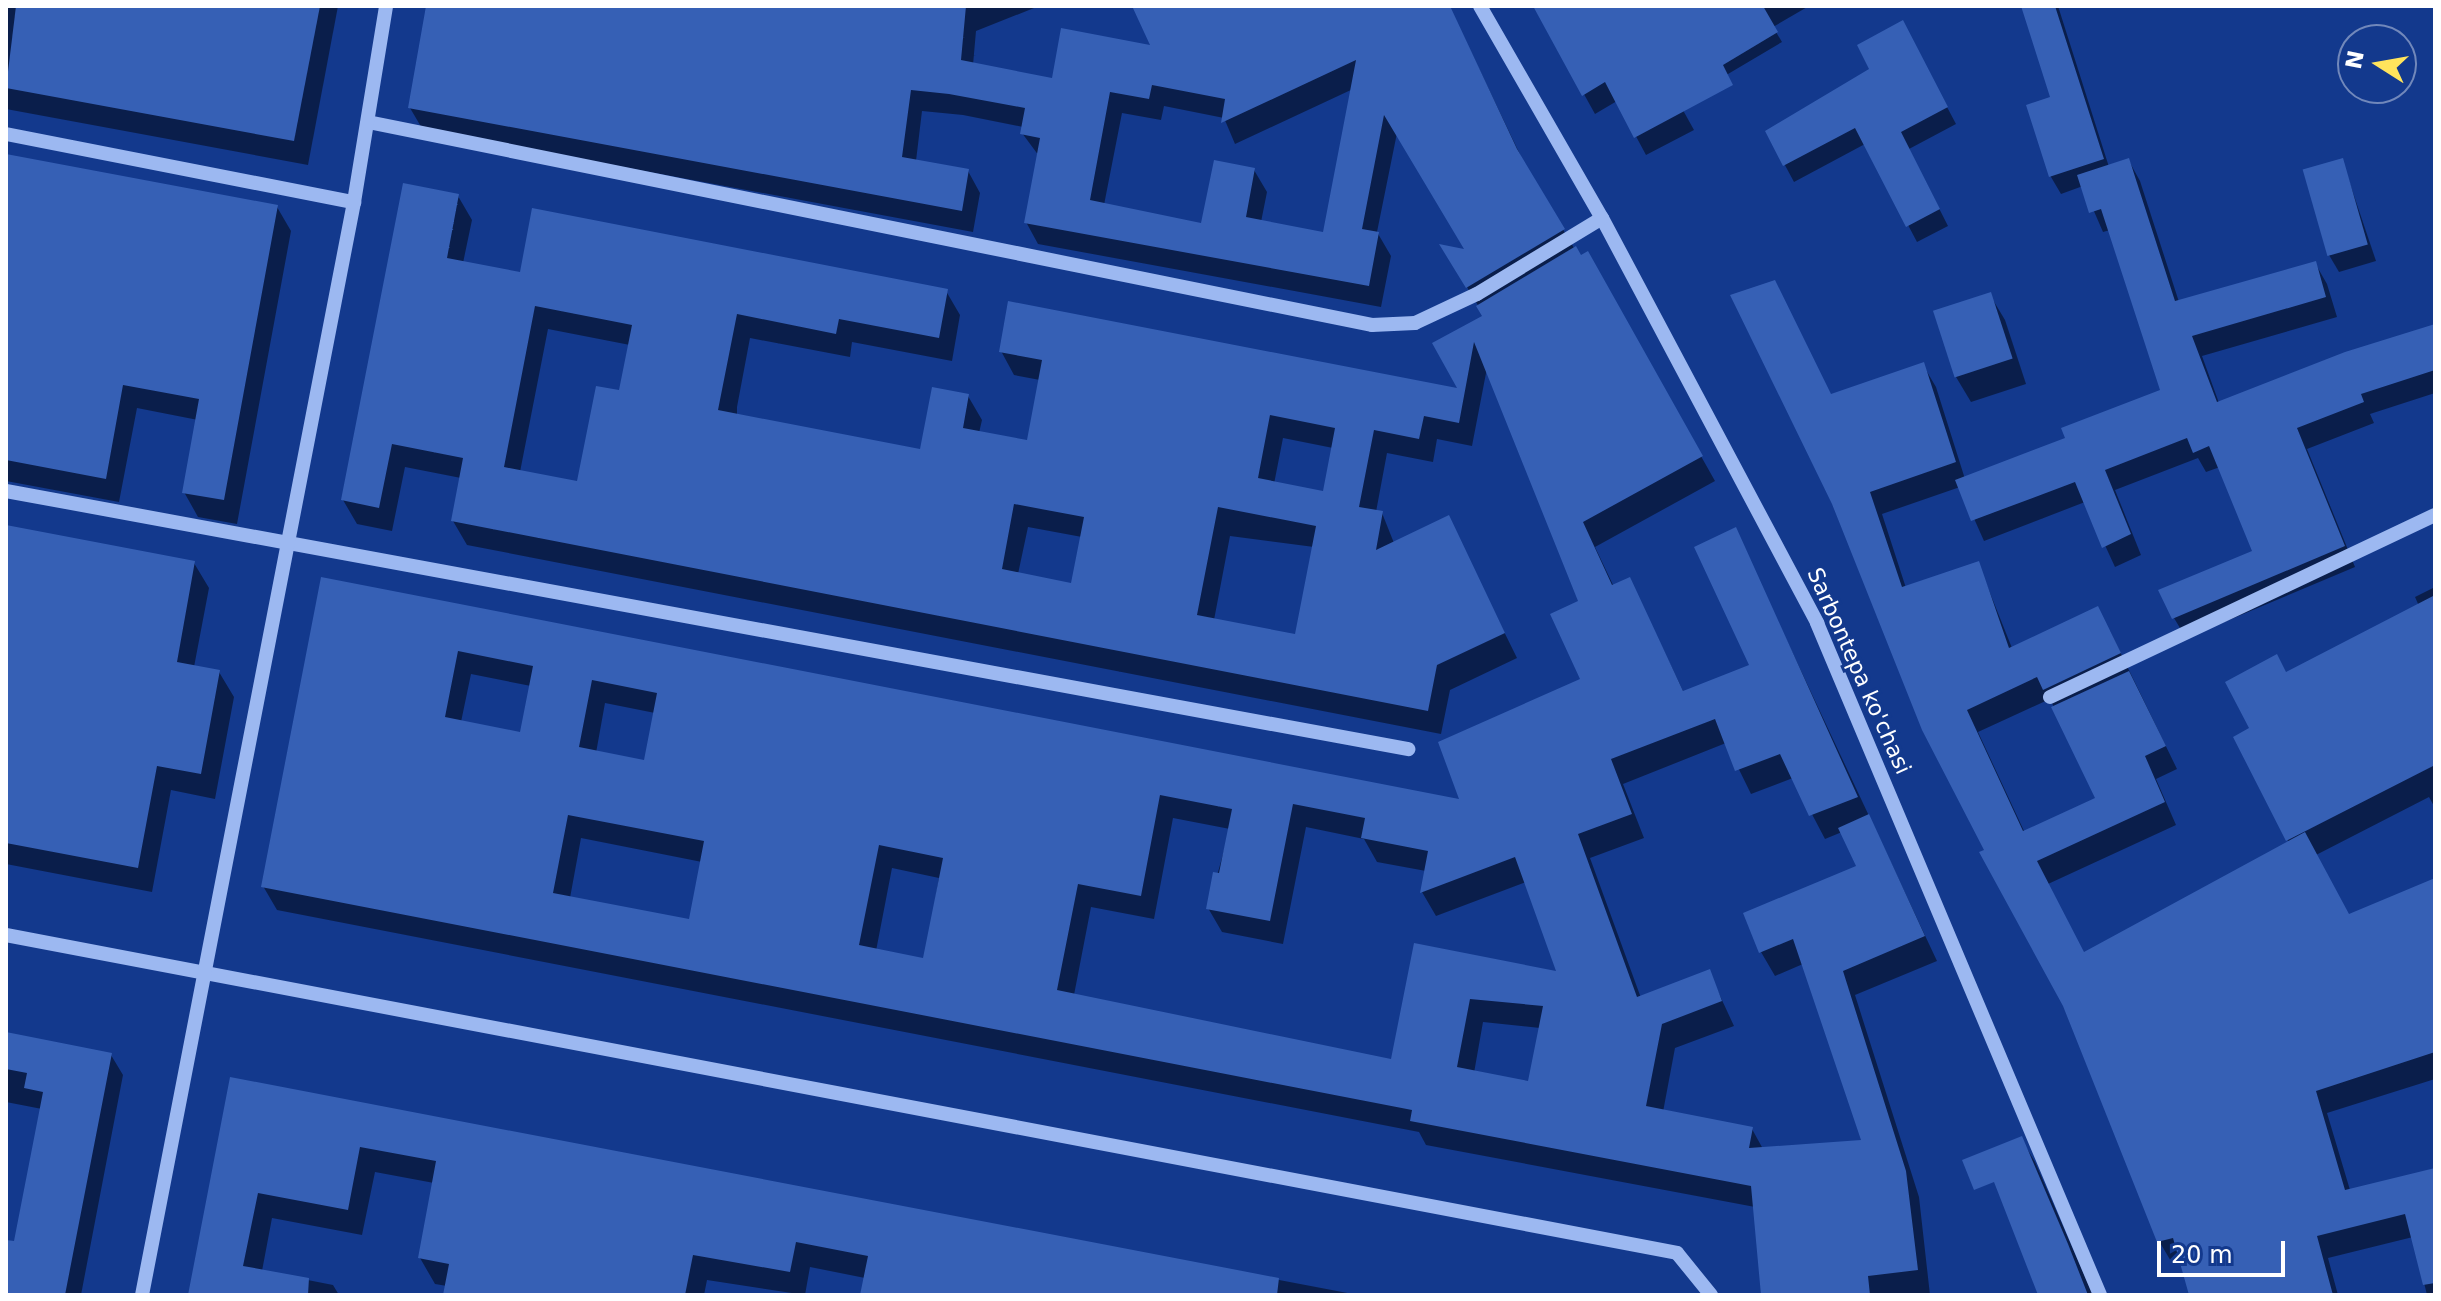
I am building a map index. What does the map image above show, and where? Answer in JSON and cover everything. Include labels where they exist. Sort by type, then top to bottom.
[{"type":"street","points":[[142,1295],[200,975],[354,202],[386,6]]},
{"type":"street","name":"Sarbontepa ko'chasi","points":[[1480,6],[1602,218],[1817,623],[2100,1295]]},
{"type":"street","points":[[368,122],[1372,325],[1415,323],[1477,294],[1602,218]]},
{"type":"street","points":[[6,134],[354,202]]},
{"type":"street","points":[[6,491],[286,539],[1408,749]]},
{"type":"street","points":[[2050,697],[2435,515]]},
{"type":"street","points":[[6,935],[200,975],[1677,1253],[1711,1295]]},
{"type":"building","points":[[16,6],[320,6],[294,141],[6,88]]},
{"type":"building","points":[[426,6],[966,6],[961,60],[1052,78],[1061,28],[1150,45],[1132,6],[1450,6],[1517,149],[1565,229],[1466,288],[1439,244],[1464,249],[1384,115],[1362,229],[1379,232],[1369,286],[1024,223],[1040,138],[1020,134],[1025,108],[911,90],[902,157],[969,169],[962,211],[408,108]],"holes":[[[1356,60],[1323,232],[1246,217],[1255,168],[1214,160],[1201,223],[1090,200],[1110,92],[1149,99],[1152,85],[1225,99],[1221,123]]]},
{"type":"building","points":[[1533,6],[1763,6],[1778,32],[1723,65],[1733,85],[1634,138],[1605,82],[1582,96]]},
{"type":"building","points":[[2021,6],[2055,6],[2104,159],[2049,177],[2026,105],[2050,97]]},
{"type":"building","points":[[1903,20],[1948,107],[1901,132],[1940,209],[1906,227],[1855,128],[1783,166],[1765,131],[1869,69],[1857,45]]},
{"type":"building","points":[[6,154],[278,205],[224,500],[182,493],[199,399],[123,385],[106,479],[6,460]]},
{"type":"building","points":[[2129,158],[2175,301],[2316,261],[2326,297],[2192,336],[2217,402],[2345,352],[2435,324],[2435,370],[2361,394],[2364,402],[2297,428],[2345,546],[2172,619],[2158,590],[2252,551],[2209,446],[2193,453],[2187,438],[2105,470],[2131,534],[2102,548],[2075,482],[1971,521],[1955,480],[2065,438],[2061,428],[2160,390],[2101,209],[2089,213],[2077,175]]},
{"type":"building","points":[[2343,158],[2368,245],[2327,256],[2303,170]]},
{"type":"building","points":[[403,183],[459,194],[447,258],[520,272],[532,208],[948,289],[939,338],[839,319],[836,334],[737,314],[718,410],[920,449],[932,387],[969,394],[963,428],[1027,440],[1042,360],[999,352],[1008,301],[1457,388],[1432,343],[1482,316],[1476,306],[1576,246],[1581,255],[1588,251],[1703,456],[1583,522],[1612,585],[1630,577],[1683,691],[1749,665],[1694,547],[1736,527],[1858,797],[1809,816],[1780,754],[1735,771],[1715,719],[1611,759],[1632,814],[1578,834],[1637,997],[1710,969],[1722,1001],[1662,1024],[1646,1106],[1753,1127],[1749,1148],[1861,1140],[1793,939],[1759,953],[1743,913],[1856,866],[1838,828],[1869,814],[1925,936],[1843,971],[1906,1171],[1918,1270],[1868,1276],[1870,1295],[1761,1295],[1751,1186],[1410,1121],[1412,1110],[261,887],[321,577],[1459,799],[1438,742],[1580,679],[1550,614],[1578,601],[1474,342],[1459,423],[1424,416],[1419,439],[1374,430],[1359,507],[1383,511],[1376,550],[1449,515],[1505,633],[1437,665],[1428,711],[451,521],[463,458],[392,444],[379,508],[341,500]],"holes":[[[535,306],[632,325],[619,390],[596,386],[577,481],[504,467]],[[1270,415],[1335,428],[1323,491],[1258,478]],[[1014,504],[1084,517],[1071,583],[1002,569]],[[1218,507],[1316,526],[1295,634],[1197,615]],[[458,651],[533,666],[520,732],[445,717]],[[592,680],[657,693],[644,760],[579,747]],[[1160,795],[1232,809],[1219,873],[1213,872],[1206,909],[1270,921],[1293,804],[1365,818],[1361,838],[1428,851],[1420,893],[1515,857],[1556,971],[1414,943],[1391,1059],[1057,990],[1078,884],[1141,896]],[[568,815],[704,841],[689,919],[553,893]],[[879,845],[943,858],[923,958],[859,945]],[[1470,999],[1543,1006],[1528,1081],[1457,1067]]]},
{"type":"building","points":[[1775,280],[1831,394],[1924,362],[1956,462],[1870,492],[1902,587],[1979,561],[2009,648],[2098,606],[2121,653],[2043,690],[2037,677],[1967,710],[2023,831],[2095,798],[2051,707],[2129,671],[2166,746],[2145,756],[2165,802],[2037,861],[2084,952],[2305,832],[2349,914],[2435,878],[2435,1052],[2316,1091],[2345,1190],[2435,1168],[2435,1283],[2423,1285],[2405,1214],[2317,1236],[2333,1295],[2189,1295],[2173,1238],[2157,1242],[2063,1006],[1979,852],[1984,850],[1922,730],[1832,504],[1730,295]]},
{"type":"building","points":[[1991,292],[2013,359],[1955,377],[1933,311]]},
{"type":"building","points":[[6,525],[195,561],[177,662],[220,670],[201,774],[157,766],[138,868],[6,843]]},
{"type":"building","points":[[2435,595],[2435,765],[2286,841],[2233,737],[2249,728],[2225,682],[2277,654],[2286,672]]},
{"type":"building","points":[[6,1032],[112,1053],[65,1295],[6,1295],[6,1240],[14,1241],[43,1092],[24,1088],[27,1073],[6,1069]]},
{"type":"building","points":[[230,1077],[1279,1278],[1277,1295],[860,1295],[868,1256],[796,1242],[790,1272],[693,1255],[685,1295],[443,1295],[449,1264],[418,1258],[436,1161],[360,1147],[348,1210],[258,1193],[243,1266],[309,1278],[308,1295],[188,1295]]},
{"type":"building","points":[[2022,1136],[2088,1295],[2038,1295],[1994,1182],[1974,1190],[1962,1160]]}]
